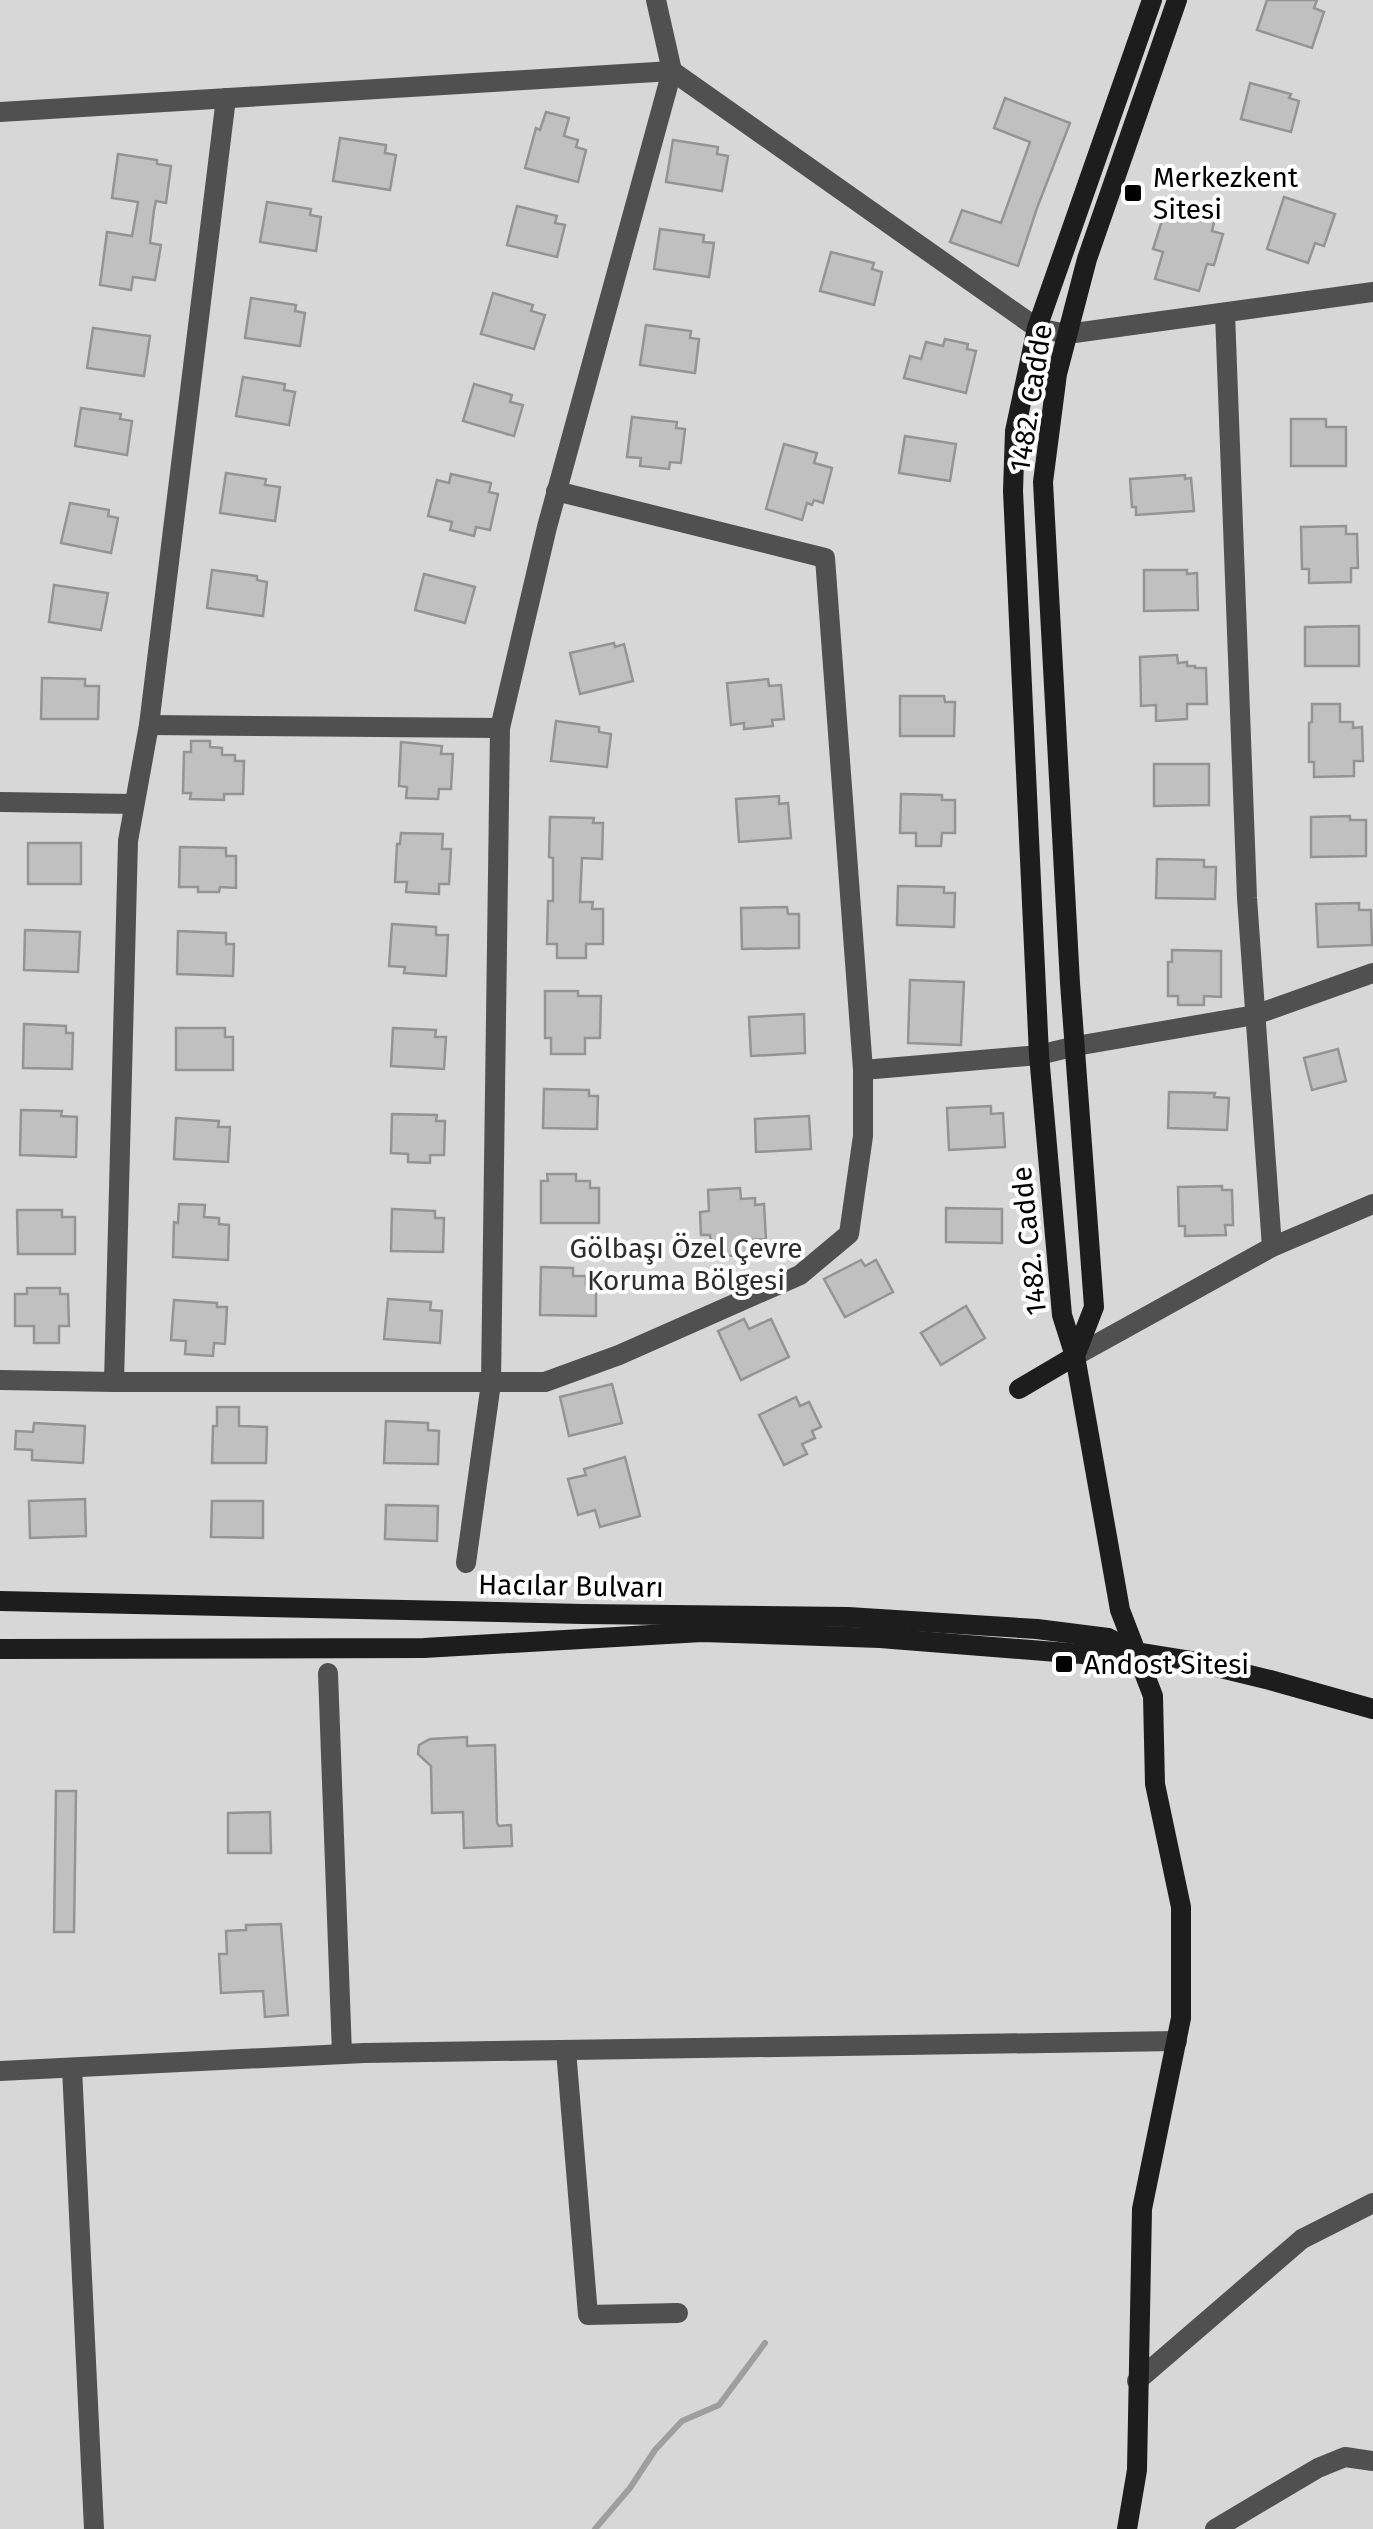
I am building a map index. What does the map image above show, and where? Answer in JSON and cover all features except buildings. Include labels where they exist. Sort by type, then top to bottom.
[{"type":"street","points":[[466,1563],[491,1383],[500,728],[556,491],[672,71],[659,0]]},
{"type":"street","name":"1482. Cadde","points":[[1075,1356],[1062,1315],[1040,1055],[1012,491],[1015,432],[1037,328],[1152,0]]},
{"type":"street","name":"1482. Cadde","points":[[1075,1356],[1094,1306],[1070,984],[1043,482],[1057,374],[1087,259],[1177,0]]},
{"type":"street","points":[[0,112],[672,71],[1037,328],[1067,334],[1373,292]]},
{"type":"street","points":[[114,1382],[128,841],[149,725],[226,98]]},
{"type":"street","points":[[1225,313],[1247,898],[1272,1247]]},
{"type":"street","points":[[0,1380],[545,1382],[619,1355],[800,1275],[849,1234],[863,1136],[863,1070],[825,558],[556,491]]},
{"type":"street","points":[[149,725],[500,728]]},
{"type":"street","points":[[0,802],[134,804]]},
{"type":"street","points":[[863,1070],[1040,1055],[1256,1014],[1373,973]]},
{"type":"street","points":[[1018,1389],[1272,1247],[1373,1204]]},
{"type":"street","points":[[1075,1356],[1120,1610],[1153,1696],[1156,1784],[1181,1907],[1181,2018],[1142,2209],[1136,2470],[1127,2529]]},
{"type":"street","name":"Hacılar Bulvarı","points":[[0,1601],[848,1617],[1070,1633],[1108,1638],[1136,1652]]},
{"type":"street","name":"Hacılar Bulvarı","points":[[0,1649],[424,1648],[702,1632],[880,1638],[1107,1656],[1136,1652],[1179,1658],[1373,1709]]},
{"type":"street","points":[[328,1673],[342,2054]]},
{"type":"street","points":[[0,2071],[342,2054],[1176,2042]]},
{"type":"street","points":[[566,2050],[588,2315],[678,2313]]},
{"type":"street","points":[[72,2068],[94,2529]]},
{"type":"street","points":[[1137,2381],[1302,2239],[1373,2203]]},
{"type":"street","points":[[1215,2529],[1318,2468],[1345,2457],[1373,2461]]},
{"type":"green space","name":"Gölbaşı Özel Çevre Koruma Bölgesi","points":[[0,0],[1373,0],[1373,2529],[0,2529]]},
{"type":"waterway","points":[[595,2529],[630,2488],[655,2450],[682,2421],[719,2405],[765,2343]]},
{"type":"place","name":"Merkezkent Sitesi","points":[[1133,193]]},
{"type":"place","name":"Andost Sitesi","points":[[1064,1664]]}]
